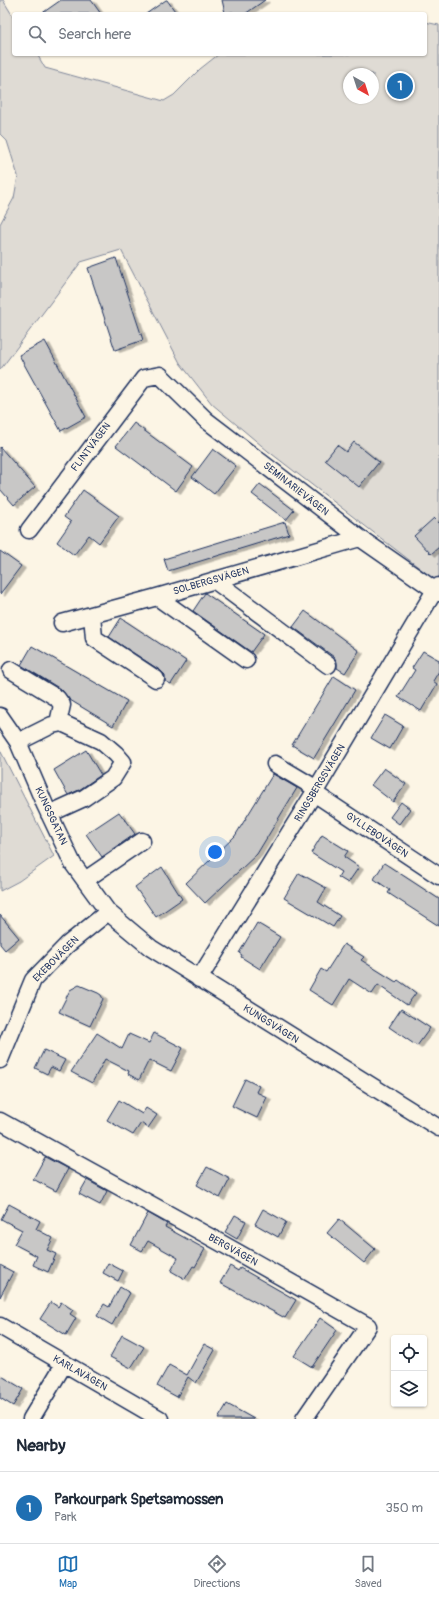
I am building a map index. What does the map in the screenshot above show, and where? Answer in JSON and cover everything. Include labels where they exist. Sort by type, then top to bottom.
[{"type":"street","name":"FLINTVÄGEN","points":[[29,530],[144,378],[160,375]]},
{"type":"street","name":"SEMINARIEVÄGEN","points":[[160,375],[206,420],[360,538],[438,590]]},
{"type":"street","name":"SOLBERGSVÄGEN","points":[[62,623],[151,599],[360,538]]},
{"type":"street","points":[[214,580],[328,665]]},
{"type":"street","name":"RINGSBERGSVÄGEN","points":[[199,979],[316,791],[438,590]]},
{"type":"street","points":[[151,599],[246,660]]},
{"type":"street","points":[[92,615],[94,638],[156,679]]},
{"type":"street","points":[[11,670],[57,698],[62,705],[58,723]]},
{"type":"street","name":"KUNGSGATAN","points":[[0,716],[18,742],[49,814],[73,864],[108,912]]},
{"type":"street","points":[[18,742],[52,725],[62,723],[101,740],[123,762],[113,778],[84,798],[49,814]]},
{"type":"street","name":"GYLLEBOVÄGEN","points":[[275,764],[439,876]]},
{"type":"street","points":[[85,880],[142,841]]},
{"type":"street","name":"KUNGSVÄGEN","points":[[108,912],[152,948],[199,979],[439,1128]]},
{"type":"street","name":"EKEBOVÄGEN","points":[[0,1060],[32,980],[67,945],[108,912]]},
{"type":"street","name":"BERGVÄGEN","points":[[0,1121],[368,1326],[304,1419]]},
{"type":"street","name":"KARLAVÄGEN","points":[[0,1326],[160,1419]]},
{"type":"street","points":[[31,1419],[64,1364]]},
{"type":"shaded area","points":[[0,0],[3,0],[12,15],[12,56],[38,56],[45,68],[164,101],[174,95],[200,69],[216,56],[427,56],[427,22],[439,25],[439,583],[268,451],[212,404],[180,363],[121,250],[81,262],[0,370],[0,224],[14,198],[18,176],[7,141],[0,134]]},
{"type":"shaded area","points":[[0,750],[54,856],[19,881],[0,891]]},
{"type":"building","points":[[61,0],[91,0],[100,12],[44,12]]},
{"type":"building","points":[[167,0],[176,12],[149,12]]},
{"type":"building","points":[[222,0],[265,0],[248,12],[225,12]]},
{"type":"building","points":[[116,258],[143,340],[115,350],[88,268]]},
{"type":"building","points":[[45,341],[86,417],[61,431],[19,355]]},
{"type":"building","points":[[134,423],[193,467],[176,491],[116,446]]},
{"type":"building","points":[[354,442],[379,462],[359,487],[325,460],[337,445],[346,452]]},
{"type":"building","points":[[0,447],[35,487],[14,505],[0,489]]},
{"type":"building","points":[[213,449],[236,466],[214,494],[192,477]]},
{"type":"building","points":[[260,484],[294,510],[286,520],[252,494]]},
{"type":"building","points":[[83,490],[119,516],[99,543],[89,535],[74,555],[57,542],[71,522],[64,517]]},
{"type":"building","points":[[434,518],[439,523],[439,547],[431,554],[414,536]]},
{"type":"building","points":[[285,522],[289,534],[168,571],[164,559]]},
{"type":"building","points":[[0,551],[21,566],[0,594]]},
{"type":"building","points":[[205,593],[264,634],[251,652],[193,611]]},
{"type":"building","points":[[305,611],[359,651],[345,673],[337,668],[337,662],[334,657],[293,627]]},
{"type":"building","points":[[121,618],[186,661],[171,684],[165,681],[165,675],[161,671],[109,637]]},
{"type":"building","points":[[32,646],[127,701],[113,726],[70,700],[62,690],[21,665]]},
{"type":"building","points":[[423,651],[439,660],[439,671],[433,681],[437,684],[421,711],[398,697],[415,670],[412,668]]},
{"type":"building","points":[[334,676],[355,690],[314,758],[292,745]]},
{"type":"building","points":[[385,715],[403,726],[390,749],[371,738]]},
{"type":"building","points":[[86,750],[101,775],[79,790],[68,795],[54,770]]},
{"type":"building","points":[[384,768],[406,784],[393,802],[371,785]]},
{"type":"building","points":[[273,774],[297,788],[257,854],[205,903],[186,883],[235,836]]},
{"type":"building","points":[[401,802],[410,809],[399,824],[390,817]]},
{"type":"building","points":[[119,812],[135,834],[102,857],[86,834]]},
{"type":"building","points":[[322,835],[348,851],[344,857],[359,867],[348,883],[338,877],[341,872],[311,853]]},
{"type":"building","points":[[384,863],[439,899],[439,926],[388,893],[390,890],[374,879]]},
{"type":"building","points":[[162,867],[182,899],[156,917],[135,887]]},
{"type":"building","points":[[299,873],[326,888],[318,902],[340,916],[333,927],[284,898]]},
{"type":"building","points":[[0,915],[19,938],[5,950],[0,944]]},
{"type":"building","points":[[257,923],[280,937],[260,969],[241,957],[242,955],[239,953]]},
{"type":"building","points":[[344,944],[364,957],[361,960],[396,982],[398,980],[416,993],[407,1005],[378,985],[372,994],[349,979],[333,1005],[309,990],[321,969],[326,972]]},
{"type":"building","points":[[79,985],[98,993],[103,999],[90,1026],[59,1012],[70,990]]},
{"type":"building","points":[[401,1009],[430,1028],[417,1046],[389,1027]]},
{"type":"building","points":[[97,1033],[122,1049],[129,1034],[149,1043],[154,1033],[183,1048],[171,1071],[149,1060],[139,1080],[128,1074],[129,1071],[105,1059],[92,1083],[71,1072]]},
{"type":"building","points":[[44,1050],[65,1060],[59,1071],[51,1067],[47,1074],[35,1068]]},
{"type":"building","points":[[245,1079],[259,1086],[256,1092],[267,1097],[257,1118],[232,1106]]},
{"type":"building","points":[[119,1100],[142,1114],[146,1108],[157,1115],[148,1128],[141,1123],[133,1135],[107,1120]]},
{"type":"building","points":[[45,1157],[68,1169],[56,1191],[33,1179]]},
{"type":"building","points":[[207,1167],[230,1179],[220,1198],[197,1185]]},
{"type":"building","points":[[87,1180],[107,1191],[100,1205],[79,1194]]},
{"type":"building","points":[[9,1204],[40,1221],[36,1229],[53,1238],[47,1250],[56,1254],[48,1272],[33,1265],[37,1256],[14,1244],[22,1230],[1,1219]]},
{"type":"building","points":[[263,1209],[286,1222],[278,1237],[255,1224]]},
{"type":"building","points":[[148,1213],[167,1224],[165,1227],[205,1249],[195,1267],[193,1266],[185,1279],[171,1271],[178,1258],[148,1241],[142,1251],[131,1245]]},
{"type":"building","points":[[235,1215],[246,1221],[237,1239],[225,1232]]},
{"type":"building","points":[[339,1219],[375,1249],[364,1263],[327,1233]]},
{"type":"building","points":[[108,1263],[123,1271],[118,1281],[103,1273]]},
{"type":"building","points":[[0,1265],[13,1272],[0,1297]]},
{"type":"building","points":[[230,1266],[238,1271],[240,1268],[296,1300],[285,1318],[220,1283]]},
{"type":"building","points":[[120,1287],[130,1293],[112,1325],[97,1316],[104,1304],[109,1307]]},
{"type":"building","points":[[51,1302],[58,1307],[61,1302],[73,1310],[70,1314],[76,1318],[66,1335],[40,1319]]},
{"type":"building","points":[[320,1318],[337,1330],[312,1367],[294,1356]]},
{"type":"building","points":[[122,1335],[144,1347],[131,1368],[110,1357]]},
{"type":"building","points":[[204,1344],[215,1350],[196,1383],[188,1377],[177,1397],[157,1386],[169,1365],[187,1375]]},
{"type":"building","points":[[0,1375],[23,1389],[13,1406],[0,1398]]},
{"type":"building","points":[[227,1404],[254,1419],[218,1419]]},
{"type":"place","name":"Parkourpark Spetsamossen","points":[[400,86]]}]
